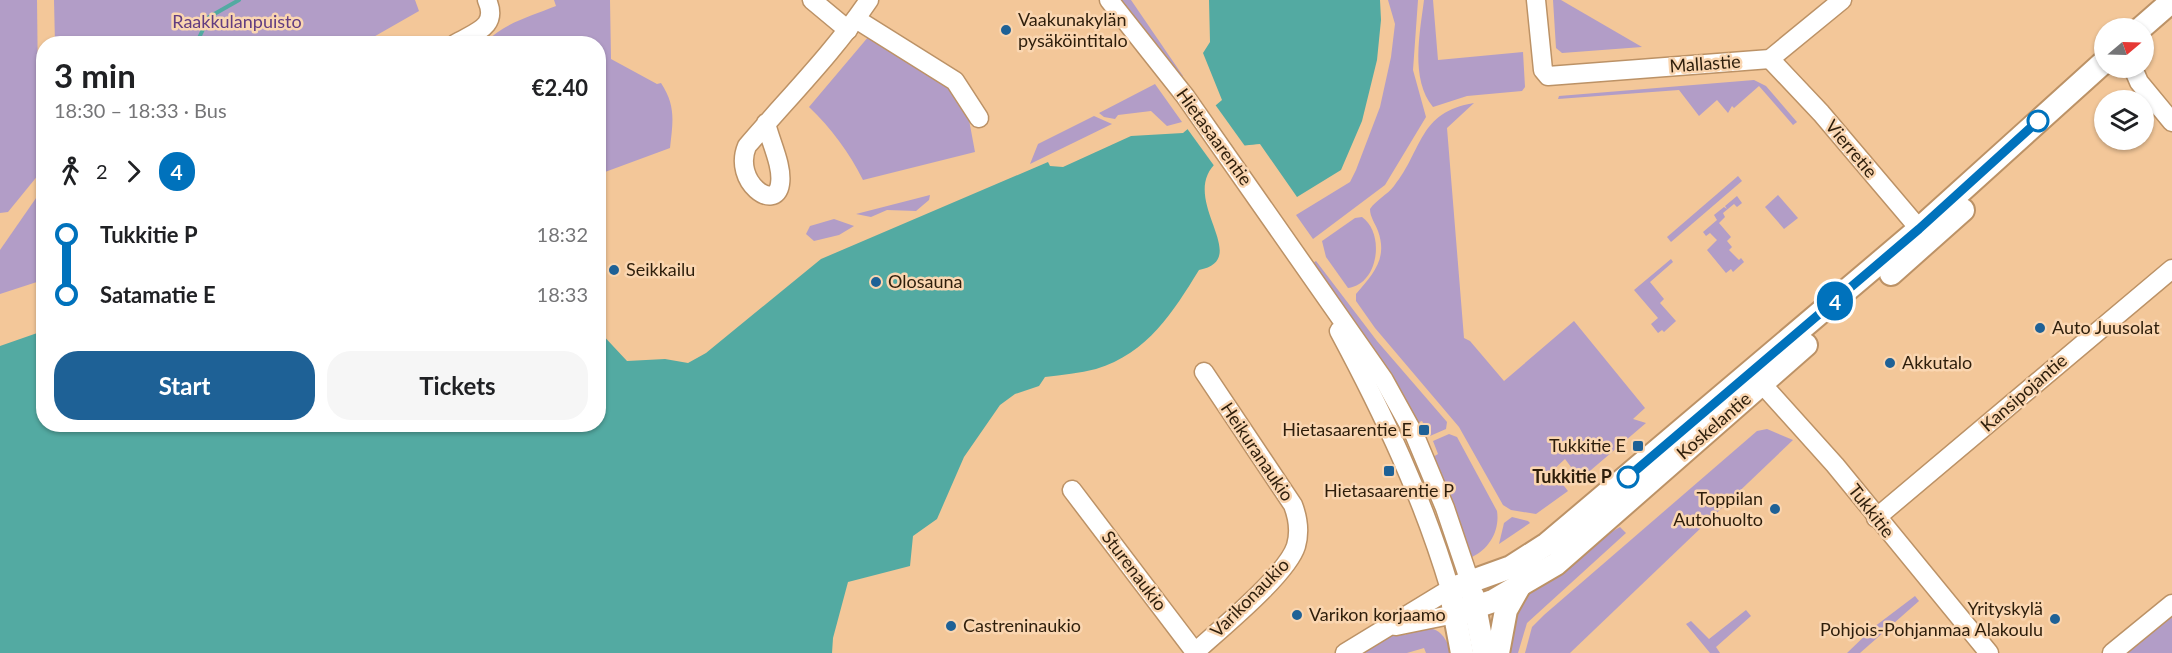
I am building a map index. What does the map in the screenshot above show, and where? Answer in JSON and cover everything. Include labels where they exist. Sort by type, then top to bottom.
[{"type":"main road","points":[[2154,26],[2169,11]]},
{"type":"main road","name":"Koskelantie","points":[[1924,235],[2094,72]]},
{"type":"main road","name":"Koskelantie","points":[[1460,586],[1512,567],[1547,544],[1756,378],[2104,78]]},
{"type":"main road","name":"Koskelantie","points":[[1466,611],[1519,587],[1564,556],[1756,378]]},
{"type":"main road","points":[[1460,586],[1466,611],[1484,653]]},
{"type":"main road","points":[[1498,653],[1506,610],[1519,587]]},
{"type":"main road","points":[[1462,653],[1466,611]]},
{"type":"street","points":[[468,36],[488,24],[491,19],[491,9],[487,0]]},
{"type":"street","points":[[812,0],[955,81],[979,118]]},
{"type":"street","points":[[766,123],[852,24],[869,0]]},
{"type":"street","name":"Hietasaarentie","points":[[1109,0],[1144,41],[1185,96],[1247,183],[1311,280],[1396,442],[1425,512],[1460,586]]},
{"type":"street","name":"Mallastie","points":[[1536,0],[1543,70],[1548,76],[1770,59]]},
{"type":"street","points":[[1770,59],[1842,0]]},
{"type":"street","name":"Vierretie","points":[[1770,59],[1821,113],[1924,235]]},
{"type":"street","points":[[2137,78],[2172,122]]},
{"type":"street","name":"Kansipojantie","points":[[1876,518],[2172,269]]},
{"type":"street","name":"Heikuranaukio","points":[[1204,372],[1293,505],[1298,521],[1298,537]]},
{"type":"street","name":"Tukkitie","points":[[1756,378],[1835,465],[1876,518],[1989,653]]},
{"type":"street","name":"Sturenaukio","points":[[1072,490],[1195,653]]},
{"type":"street","name":"Varikonaukio","points":[[1195,653],[1283,568],[1293,554],[1298,537]]},
{"type":"street","points":[[1345,653],[1460,586]]},
{"type":"street","points":[[2112,653],[2172,604]]},
{"type":"street","points":[[1380,631],[1466,611]]},
{"type":"green space","points":[[0,0],[37,0],[36,178],[8,212],[0,213]]},
{"type":"green space","name":"Raakkulanpuisto","points":[[54,0],[415,0],[419,11],[375,36],[55,36]]},
{"type":"green space","points":[[554,0],[610,0],[611,59],[657,84],[661,83],[671,107],[670,148],[606,172],[606,36],[492,36],[509,25],[556,6]]},
{"type":"green space","points":[[1120,0],[1131,0],[1183,76],[1180,78]]},
{"type":"green space","points":[[1388,0],[1418,0],[1413,70],[1426,117],[1385,185],[1313,239],[1296,215],[1350,182],[1380,107],[1391,57],[1395,24]]},
{"type":"green space","points":[[1424,0],[1433,0],[1438,60],[1523,52],[1525,87],[1522,91],[1467,96],[1433,107],[1421,83],[1419,69],[1419,41]]},
{"type":"green space","points":[[1553,0],[1561,0],[1642,47],[1562,53],[1556,48]]},
{"type":"green space","points":[[869,36],[943,78],[967,109],[975,152],[863,180],[839,141],[809,107]]},
{"type":"green space","points":[[1754,80],[1766,86],[1797,122],[1793,125],[1759,86],[1734,108],[1732,106],[1728,113],[1717,100],[1699,116],[1679,90],[1558,99],[1559,96]]},
{"type":"green space","points":[[1155,84],[1182,122],[1167,126],[1151,111],[1118,115],[1115,119],[1104,117],[1099,113]]},
{"type":"green space","points":[[1474,103],[1447,128],[1464,338],[1470,341],[1504,381],[1574,321],[1645,408],[1633,419],[1646,423],[1577,482],[1566,474],[1571,467],[1565,459],[1552,471],[1568,491],[1536,514],[1511,510],[1503,505],[1459,427],[1375,328],[1356,301],[1356,294],[1373,273],[1380,258],[1381,241],[1370,209],[1394,186],[1432,124],[1442,115],[1456,108]]},
{"type":"green space","points":[[1094,116],[1112,124],[1030,164],[1038,144]]},
{"type":"green space","points":[[1738,176],[1742,181],[1671,242],[1667,237]]},
{"type":"green space","points":[[930,195],[929,200],[916,211],[887,210],[871,217],[856,214]]},
{"type":"green space","points":[[1778,195],[1798,218],[1784,229],[1765,207]]},
{"type":"green space","points":[[1737,196],[1742,203],[1737,207],[1734,204],[1723,213],[1725,217],[1719,223],[1731,237],[1727,241],[1732,247],[1729,250],[1744,262],[1733,272],[1731,269],[1726,273],[1707,250],[1717,240],[1710,233],[1706,236],[1703,232],[1717,220],[1714,215],[1724,207],[1727,209],[1725,206]]},
{"type":"green space","points":[[36,198],[36,282],[0,294],[0,250]]},
{"type":"green space","points":[[1362,217],[1374,234],[1375,257],[1366,277],[1358,284],[1348,288],[1326,257],[1322,241],[1355,218]]},
{"type":"green space","points":[[834,219],[854,226],[839,235],[814,241],[806,234],[810,226]]},
{"type":"green space","points":[[1671,259],[1673,262],[1650,282],[1664,299],[1660,303],[1676,321],[1664,332],[1662,330],[1658,333],[1651,324],[1658,318],[1634,290]]},
{"type":"green space","points":[[1316,261],[1377,341],[1447,422],[1446,429],[1430,436],[1422,421],[1417,423],[1310,265]]},
{"type":"green space","points":[[1767,429],[1793,440],[1570,653],[1525,653],[1532,627],[1544,615],[1757,431]]},
{"type":"green space","points":[[1449,434],[1457,437],[1497,511],[1497,526],[1492,539],[1484,549],[1472,557],[1467,551],[1433,457],[1438,454],[1433,441]]},
{"type":"green space","points":[[1512,517],[1530,523],[1499,544],[1504,523]]},
{"type":"green space","points":[[1620,527],[1626,533],[1527,623],[1518,653],[1504,653],[1515,603],[1592,543]]},
{"type":"green space","points":[[1915,596],[1919,601],[1860,653],[1847,653],[1874,627]]},
{"type":"green space","points":[[1746,610],[1751,616],[1716,647],[1720,653],[1710,653],[1686,624],[1691,621],[1709,639]]},
{"type":"green space","points":[[2172,615],[2172,653],[2125,653]]},
{"type":"green space","points":[[1419,627],[1437,630],[1452,653],[1426,653],[1424,648],[1407,653],[1355,653],[1395,633],[1405,635]]},
{"type":"water","points":[[1209,0],[1380,0],[1381,20],[1377,60],[1362,121],[1341,170],[1297,197],[1260,144],[1238,147],[1225,154],[1207,176],[1205,192],[1220,254],[1214,264],[1199,270],[1169,316],[1145,342],[1130,353],[1096,369],[1045,377],[1039,386],[1015,394],[1000,405],[964,457],[937,519],[913,536],[910,566],[848,582],[833,638],[832,653],[0,653],[0,346],[36,333],[36,432],[606,432],[606,338],[627,361],[665,359],[688,363],[706,353],[821,259],[1048,162],[1050,166],[1063,167],[1131,136],[1183,133],[1222,100],[1203,53],[1210,42]]},
{"type":"pier","points":[[1214,103],[1247,149],[1236,151],[1206,109]]},
{"type":"pier","points":[[1204,111],[1233,152],[1215,167],[1186,127]]},
{"type":"waterway","points":[[200,36],[209,17],[239,0]]},
{"type":"bus line","name":"4","points":[[1628,477],[1919,229],[2038,121]]},
{"type":"place","name":"Vaakunakylän pysäköintitalo","points":[[1006,30]]},
{"type":"place","name":"Seikkailu","points":[[614,270]]},
{"type":"place","name":"Olosauna","points":[[876,282]]},
{"type":"place","name":"Auto Juusolat","points":[[2040,328]]},
{"type":"place","name":"Akkutalo","points":[[1890,363]]},
{"type":"place","name":"Hietasaarentie E","points":[[1424,430]]},
{"type":"place","name":"Tukkitie E","points":[[1638,446]]},
{"type":"place","name":"Hietasaarentie P","points":[[1389,471]]},
{"type":"place","name":"Tukkitie P","points":[[1628,477]]},
{"type":"place","name":"Toppilan Autohuolto","points":[[1775,509]]},
{"type":"place","name":"Varikon korjaamo","points":[[1297,615]]},
{"type":"place","name":"Yrityskylä Pohjois-Pohjanmaa Alakoulu","points":[[2055,619]]},
{"type":"place","name":"Castreninaukio","points":[[951,626]]}]
